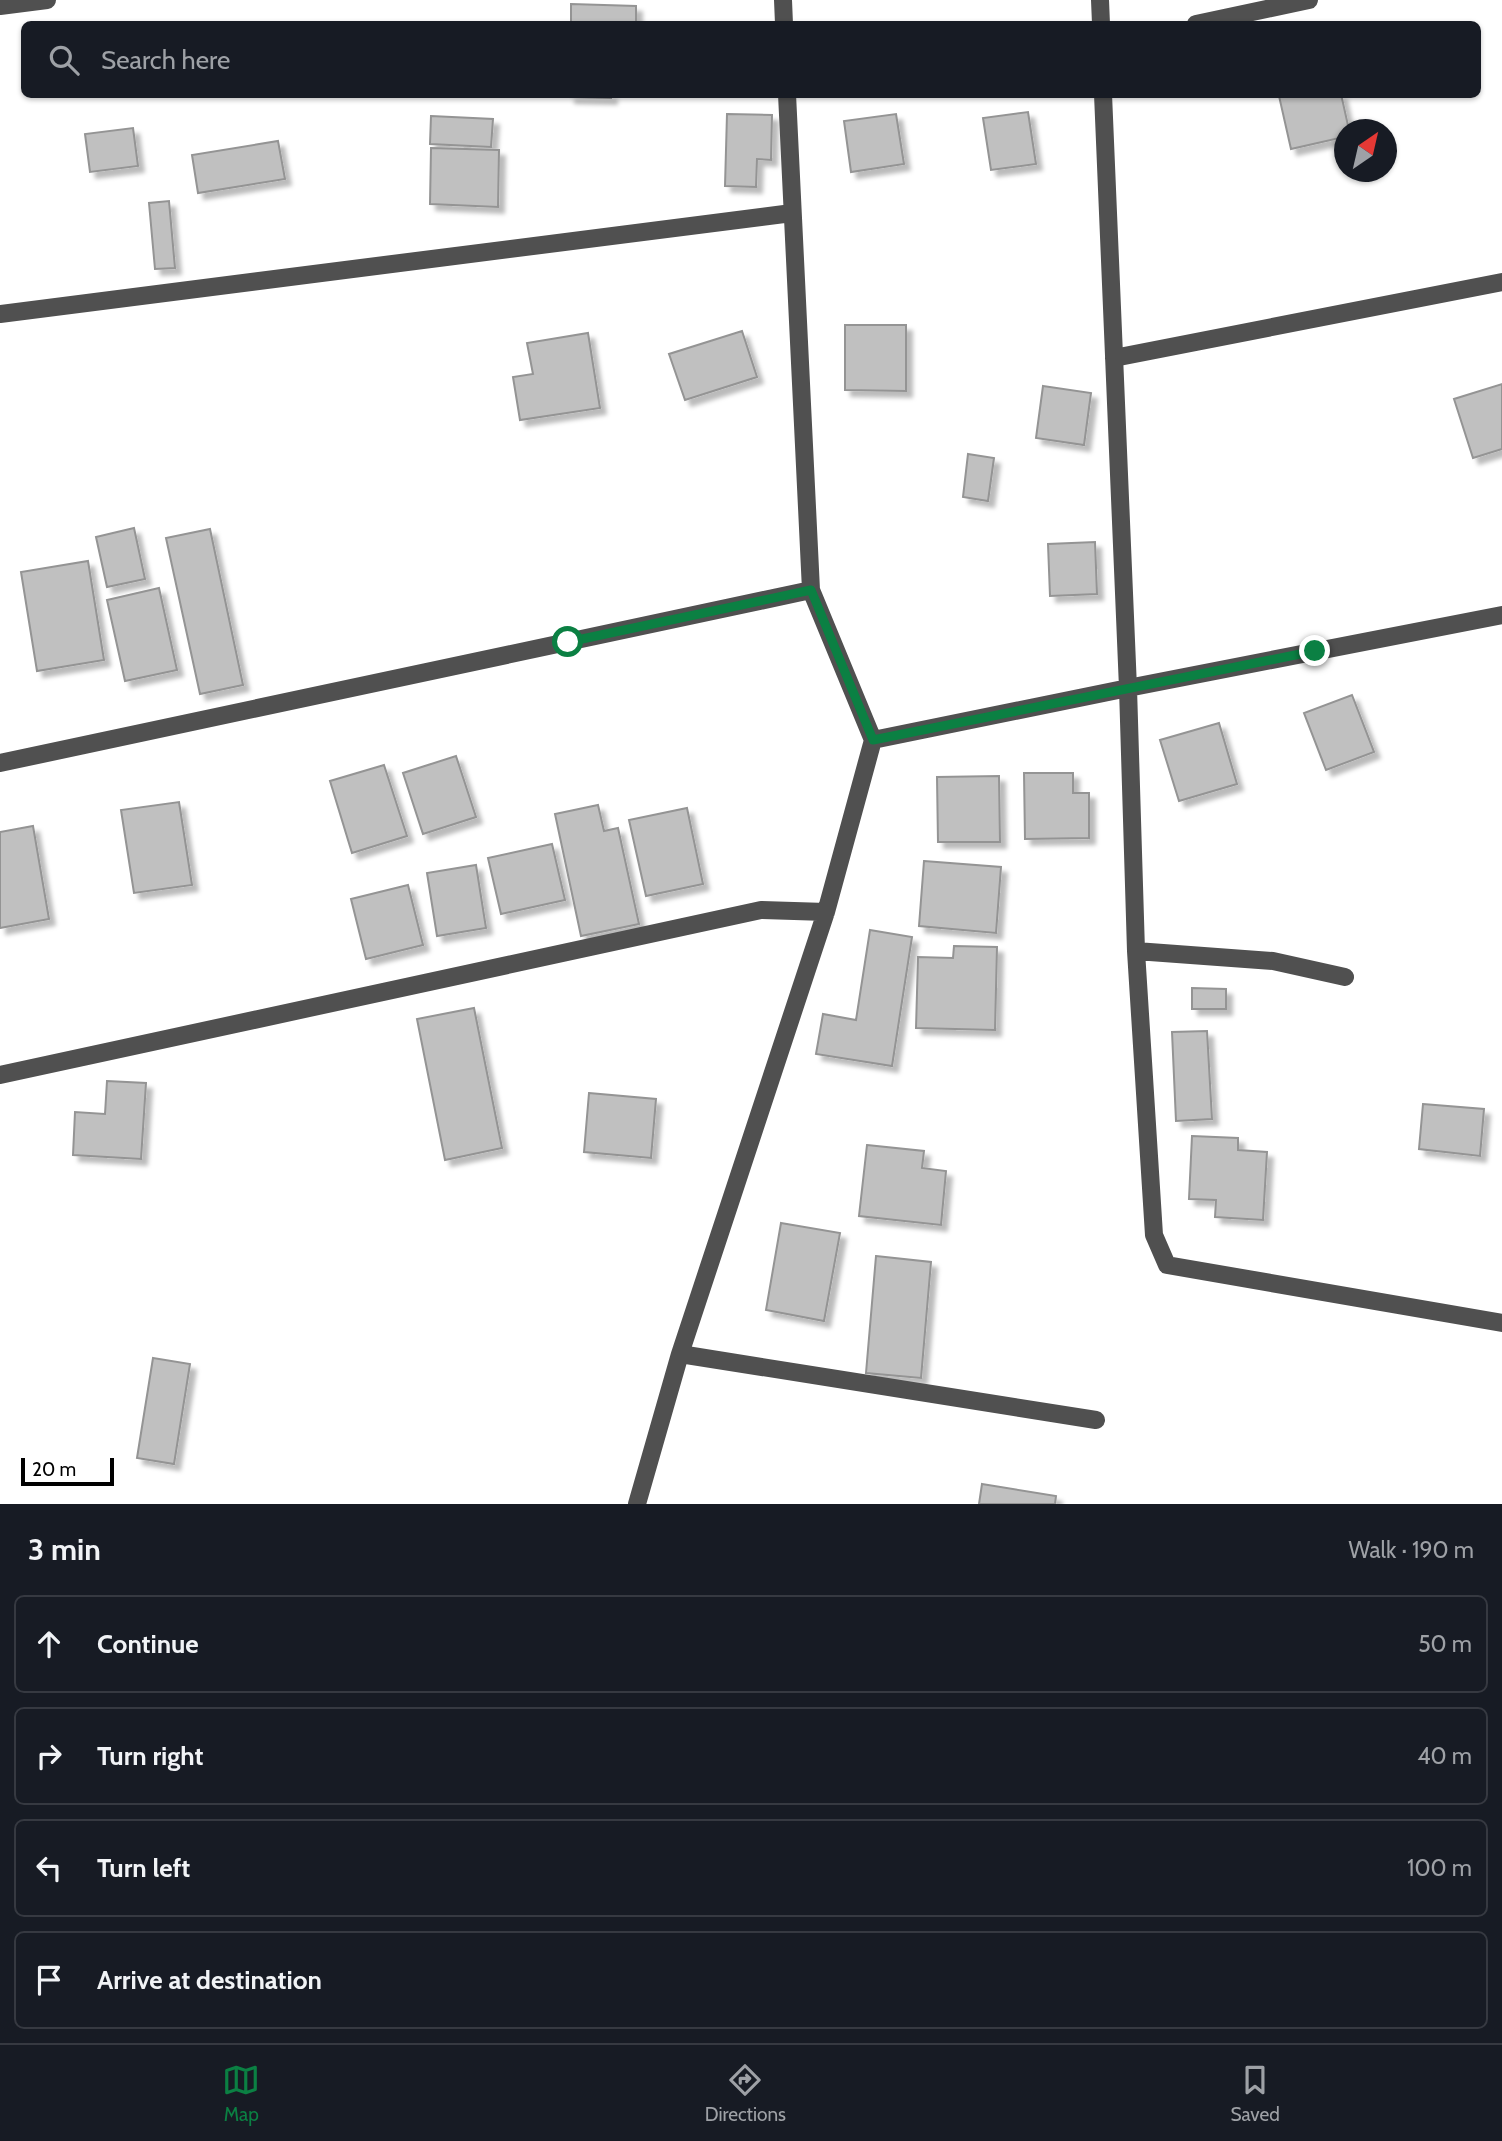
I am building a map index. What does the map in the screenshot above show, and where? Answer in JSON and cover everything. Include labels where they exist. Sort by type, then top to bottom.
[{"type":"street","points":[[0,6],[47,0]]},
{"type":"street","points":[[783,0],[784,21]]},
{"type":"street","points":[[1100,0],[1101,21]]},
{"type":"street","points":[[1210,21],[1309,0]]},
{"type":"street","points":[[638,1504],[680,1354],[826,912],[873,740],[811,590],[787,98]]},
{"type":"street","points":[[1103,98],[1128,688],[1136,951],[1154,1235],[1167,1265],[1502,1323]]},
{"type":"street","points":[[0,314],[792,214]]},
{"type":"street","points":[[1114,358],[1502,282]]},
{"type":"street","points":[[0,763],[811,590]]},
{"type":"street","points":[[873,740],[1502,615]]},
{"type":"street","points":[[0,1075],[761,910],[826,912]]},
{"type":"street","points":[[1136,951],[1273,961],[1345,976]]},
{"type":"street","points":[[680,1354],[1096,1420]]},
{"type":"building","points":[[571,4],[636,6],[636,21],[571,21]]},
{"type":"building","points":[[1279,98],[1342,98],[1347,119],[1334,119],[1334,139],[1291,149]]},
{"type":"building","points":[[1028,112],[1036,164],[991,170],[983,118]]},
{"type":"building","points":[[727,114],[772,115],[771,160],[757,159],[756,187],[725,186]]},
{"type":"building","points":[[896,114],[904,164],[851,172],[844,121]]},
{"type":"building","points":[[431,116],[493,119],[491,147],[430,144]]},
{"type":"building","points":[[133,128],[138,166],[90,172],[85,134]]},
{"type":"building","points":[[278,141],[285,179],[198,193],[192,155]]},
{"type":"building","points":[[431,148],[499,150],[498,207],[430,204]]},
{"type":"building","points":[[169,201],[175,268],[155,269],[149,203]]},
{"type":"building","points":[[845,325],[906,325],[906,391],[845,390]]},
{"type":"building","points":[[742,331],[757,377],[685,400],[669,354]]},
{"type":"building","points":[[588,333],[600,408],[520,420],[513,377],[533,374],[527,343]]},
{"type":"building","points":[[1502,384],[1502,449],[1473,458],[1454,399]]},
{"type":"building","points":[[1043,386],[1091,393],[1084,445],[1036,438]]},
{"type":"building","points":[[968,454],[994,458],[988,501],[963,497]]},
{"type":"building","points":[[134,528],[145,579],[107,587],[96,537]]},
{"type":"building","points":[[210,529],[243,685],[200,694],[166,538]]},
{"type":"building","points":[[1095,542],[1097,594],[1050,596],[1048,544]]},
{"type":"building","points":[[88,561],[104,660],[37,671],[21,572]]},
{"type":"building","points":[[159,588],[177,670],[125,681],[107,600]]},
{"type":"building","points":[[1352,695],[1374,752],[1326,770],[1304,713]]},
{"type":"building","points":[[1219,723],[1237,784],[1179,801],[1160,740]]},
{"type":"building","points":[[456,756],[476,817],[423,834],[403,773]]},
{"type":"building","points":[[384,765],[407,836],[352,853],[330,781]]},
{"type":"building","points":[[1024,773],[1073,773],[1073,793],[1089,793],[1089,838],[1025,839]]},
{"type":"building","points":[[999,776],[1000,842],[938,842],[937,777]]},
{"type":"building","points":[[179,802],[192,885],[134,893],[121,810]]},
{"type":"building","points":[[598,805],[604,831],[618,828],[639,924],[581,936],[555,814]]},
{"type":"building","points":[[687,808],[703,884],[646,896],[629,820]]},
{"type":"building","points":[[33,826],[49,919],[0,928],[0,832]]},
{"type":"building","points":[[552,844],[565,900],[501,914],[488,858]]},
{"type":"building","points":[[924,861],[1001,867],[996,933],[919,926]]},
{"type":"building","points":[[476,865],[486,928],[437,936],[427,873]]},
{"type":"building","points":[[408,885],[423,945],[366,959],[351,899]]},
{"type":"building","points":[[870,930],[912,937],[892,1066],[816,1054],[823,1014],[856,1020]]},
{"type":"building","points":[[954,946],[997,947],[995,1030],[916,1028],[918,957],[953,958]]},
{"type":"building","points":[[1192,988],[1226,989],[1226,1009],[1192,1009]]},
{"type":"building","points":[[474,1008],[502,1148],[445,1160],[417,1019]]},
{"type":"building","points":[[1207,1031],[1212,1119],[1176,1121],[1172,1032]]},
{"type":"building","points":[[107,1081],[146,1083],[141,1159],[73,1155],[75,1112],[105,1114]]},
{"type":"building","points":[[589,1093],[656,1099],[651,1158],[584,1152]]},
{"type":"building","points":[[1423,1104],[1484,1109],[1480,1156],[1419,1149]]},
{"type":"building","points":[[1192,1136],[1238,1138],[1238,1150],[1267,1152],[1263,1220],[1215,1217],[1216,1200],[1189,1199]]},
{"type":"building","points":[[867,1145],[924,1151],[922,1168],[946,1171],[941,1225],[859,1216]]},
{"type":"building","points":[[781,1223],[840,1233],[824,1321],[766,1310]]},
{"type":"building","points":[[876,1256],[931,1262],[921,1378],[866,1373]]},
{"type":"building","points":[[153,1358],[190,1364],[174,1464],[137,1458]]},
{"type":"building","points":[[982,1484],[1056,1496],[1055,1504],[979,1504]]},
{"type":"route","points":[[568,642],[811,590],[873,740],[1315,651]]}]
